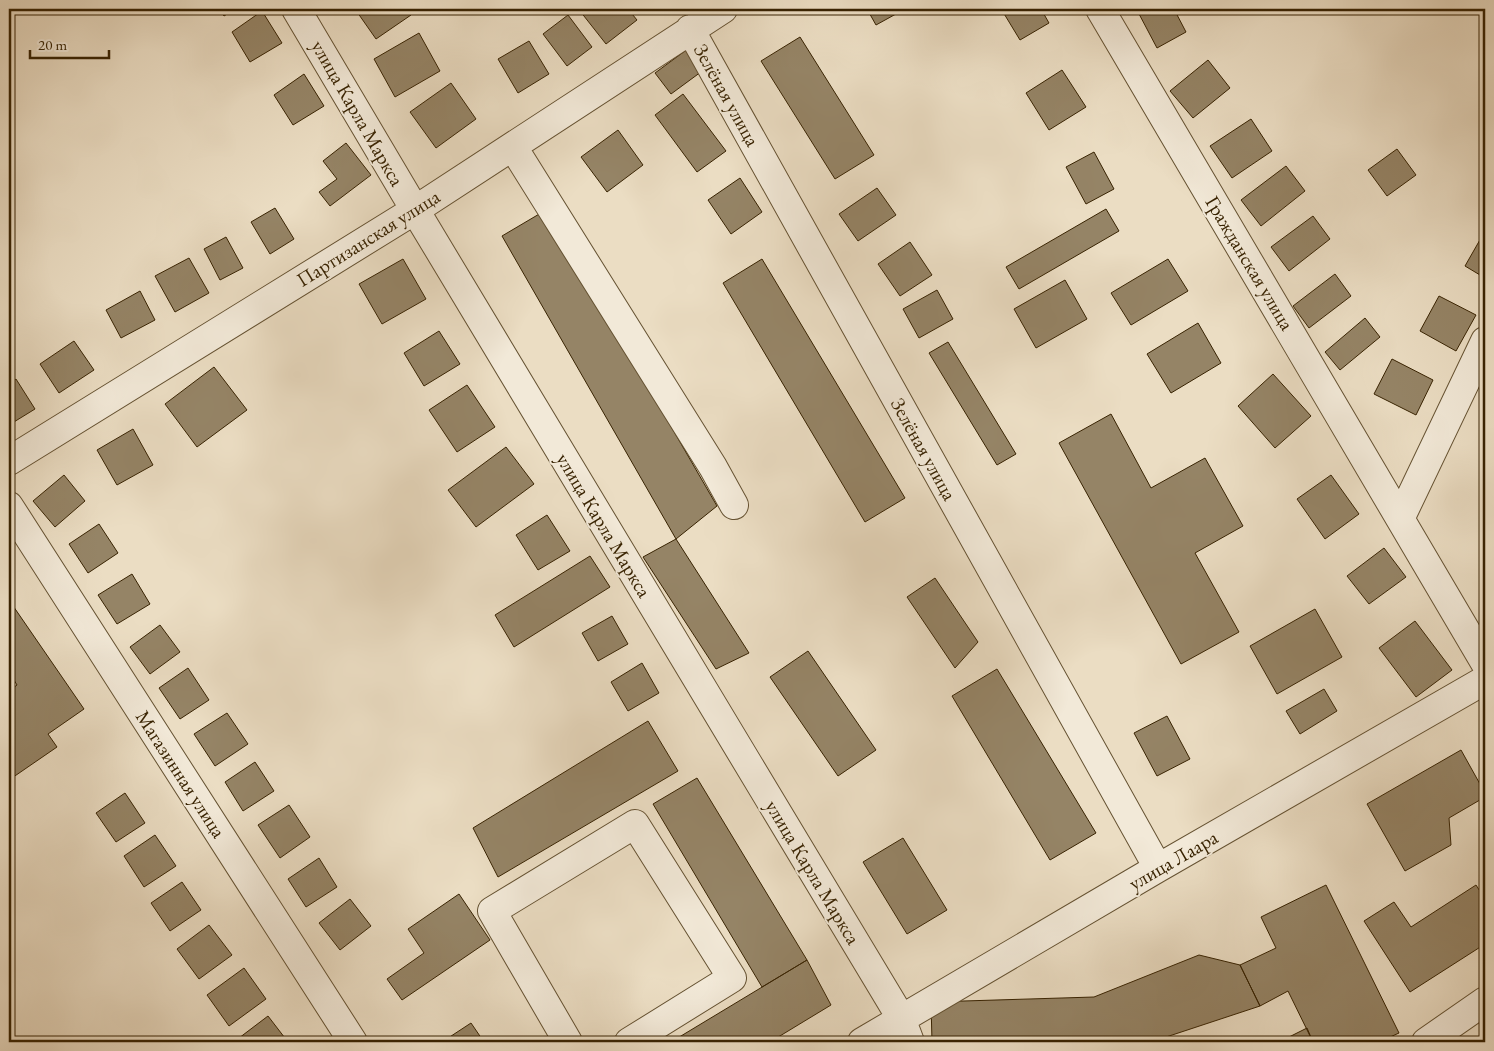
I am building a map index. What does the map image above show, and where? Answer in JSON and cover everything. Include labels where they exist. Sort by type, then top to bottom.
[{"type":"street","name":"улица Карла Маркса","points":[[296,9],[906,1030]]},
{"type":"street","name":"Партизанская улица","points":[[9,461],[415,210],[723,9]]},
{"type":"street","name":"Гражданская улица","points":[[1100,9],[1401,517],[1485,663]]},
{"type":"street","name":"Зелёная улица","points":[[690,30],[1158,868]]},
{"type":"street","points":[[513,147],[713,467],[734,505]]},
{"type":"street","points":[[1401,517],[1485,341]]},
{"type":"street","name":"Магазинная улица","points":[[9,506],[352,1042]]},
{"type":"street","name":"улица Лаара","points":[[862,1042],[906,1030],[1158,868],[1485,680]]},
{"type":"street","points":[[568,1042],[492,911],[635,824],[732,978],[629,1042]]},
{"type":"street","points":[[1428,1042],[1485,1001]]},
{"type":"building","points":[[219,9],[235,9],[224,16]]},
{"type":"building","points":[[355,9],[407,9],[411,15],[376,39]]},
{"type":"building","points":[[583,9],[628,9],[637,20],[606,44],[580,11]]},
{"type":"building","points":[[867,9],[905,9],[876,25]]},
{"type":"building","points":[[1008,9],[1041,9],[1049,23],[1020,40],[1003,12]]},
{"type":"building","points":[[1144,9],[1174,9],[1186,32],[1157,48],[1138,12]]},
{"type":"building","points":[[262,11],[282,43],[250,62],[232,32]]},
{"type":"building","points":[[568,15],[592,47],[567,66],[543,34]]},
{"type":"building","points":[[419,33],[440,71],[395,97],[374,59]]},
{"type":"building","points":[[800,37],[874,155],[835,179],[761,61]]},
{"type":"building","points":[[529,41],[549,74],[518,93],[498,59]]},
{"type":"building","points":[[689,48],[705,69],[671,94],[655,73]]},
{"type":"building","points":[[1208,60],[1230,88],[1193,118],[1170,91]]},
{"type":"building","points":[[1062,70],[1086,107],[1049,130],[1026,93]]},
{"type":"building","points":[[304,74],[324,106],[293,125],[274,95]]},
{"type":"building","points":[[451,83],[476,119],[436,148],[410,112]]},
{"type":"building","points":[[683,94],[726,151],[697,172],[655,115]]},
{"type":"building","points":[[1251,119],[1272,151],[1232,178],[1210,146]]},
{"type":"building","points":[[618,130],[643,165],[607,192],[581,157]]},
{"type":"building","points":[[346,143],[371,175],[330,206],[319,192],[337,179],[323,161]]},
{"type":"building","points":[[1397,149],[1416,175],[1387,196],[1368,170]]},
{"type":"building","points":[[1094,152],[1114,189],[1086,204],[1066,167]]},
{"type":"building","points":[[1286,166],[1305,191],[1261,226],[1241,200]]},
{"type":"building","points":[[740,178],[762,212],[731,234],[708,200]]},
{"type":"building","points":[[877,188],[896,215],[858,241],[839,214]]},
{"type":"building","points":[[275,208],[294,239],[270,254],[251,222]]},
{"type":"building","points":[[1106,209],[1119,231],[1019,289],[1006,267]]},
{"type":"building","points":[[546,210],[717,506],[676,539],[502,236]]},
{"type":"building","points":[[1313,216],[1330,239],[1289,271],[1271,247]]},
{"type":"building","points":[[1485,231],[1485,278],[1465,266]]},
{"type":"building","points":[[226,237],[243,268],[220,280],[204,249]]},
{"type":"building","points":[[910,242],[932,275],[900,296],[878,264]]},
{"type":"building","points":[[189,258],[209,293],[175,312],[155,276]]},
{"type":"building","points":[[403,259],[426,299],[382,324],[359,284]]},
{"type":"building","points":[[762,259],[905,498],[865,522],[723,283]]},
{"type":"building","points":[[1168,259],[1188,291],[1131,325],[1111,293]]},
{"type":"building","points":[[1335,274],[1351,296],[1309,328],[1293,306]]},
{"type":"building","points":[[1065,280],[1087,319],[1036,348],[1014,309]]},
{"type":"building","points":[[937,290],[953,319],[919,338],[903,309]]},
{"type":"building","points":[[140,291],[155,320],[121,338],[106,310]]},
{"type":"building","points":[[1439,296],[1476,315],[1456,351],[1420,331]]},
{"type":"building","points":[[1365,318],[1380,337],[1340,370],[1325,352]]},
{"type":"building","points":[[1198,323],[1221,363],[1171,393],[1147,354]]},
{"type":"building","points":[[439,331],[460,364],[424,386],[404,353]]},
{"type":"building","points":[[74,341],[94,370],[59,393],[40,364]]},
{"type":"building","points":[[948,342],[1016,454],[997,465],[929,353]]},
{"type":"building","points":[[1392,359],[1433,380],[1416,415],[1374,394]]},
{"type":"building","points":[[214,367],[247,410],[197,447],[165,404]]},
{"type":"building","points":[[1273,374],[1311,416],[1275,448],[1238,406]]},
{"type":"building","points":[[16,379],[35,409],[9,425],[9,384]]},
{"type":"building","points":[[467,385],[495,427],[457,452],[429,410]]},
{"type":"building","points":[[1111,414],[1151,488],[1205,458],[1243,526],[1195,553],[1239,632],[1181,664],[1059,443]]},
{"type":"building","points":[[133,429],[153,465],[117,485],[97,450]]},
{"type":"building","points":[[506,447],[534,484],[476,527],[448,490]]},
{"type":"building","points":[[64,475],[85,501],[55,527],[33,501]]},
{"type":"building","points":[[1331,475],[1359,514],[1325,539],[1297,499]]},
{"type":"building","points":[[547,515],[570,551],[538,570],[516,535]]},
{"type":"building","points":[[99,524],[118,553],[88,573],[69,544]]},
{"type":"building","points":[[676,539],[749,653],[716,669],[643,557]]},
{"type":"building","points":[[1384,548],[1406,577],[1369,604],[1347,576]]},
{"type":"building","points":[[590,556],[610,587],[514,647],[495,615]]},
{"type":"building","points":[[132,574],[150,604],[117,624],[98,595]]},
{"type":"building","points":[[935,578],[978,642],[955,668],[907,597]]},
{"type":"building","points":[[9,600],[84,709],[48,734],[57,747],[9,780],[9,691],[17,685],[9,672]]},
{"type":"building","points":[[1315,609],[1342,657],[1277,694],[1250,646]]},
{"type":"building","points":[[612,616],[628,644],[598,661],[582,633]]},
{"type":"building","points":[[1415,621],[1452,670],[1416,697],[1379,648]]},
{"type":"building","points":[[160,625],[180,652],[150,674],[130,647]]},
{"type":"building","points":[[808,651],[876,750],[838,776],[770,677]]},
{"type":"building","points":[[642,663],[659,693],[628,711],[611,682]]},
{"type":"building","points":[[188,668],[209,700],[180,719],[159,688]]},
{"type":"building","points":[[997,669],[1096,833],[1050,860],[952,696]]},
{"type":"building","points":[[1324,689],[1337,711],[1300,734],[1286,711]]},
{"type":"building","points":[[227,713],[248,744],[215,766],[194,734]]},
{"type":"building","points":[[1167,716],[1190,759],[1157,776],[1134,733]]},
{"type":"building","points":[[648,721],[678,771],[498,877],[473,828]]},
{"type":"building","points":[[1461,750],[1485,793],[1485,797],[1449,818],[1451,845],[1405,871],[1367,804]]},
{"type":"building","points":[[255,762],[274,791],[243,811],[225,782]]},
{"type":"building","points":[[697,778],[807,960],[762,987],[653,804]]},
{"type":"building","points":[[125,793],[145,823],[116,842],[96,813]]},
{"type":"building","points":[[289,805],[310,837],[280,858],[258,825]]},
{"type":"building","points":[[155,835],[176,866],[144,887],[124,856]]},
{"type":"building","points":[[903,838],[947,910],[907,934],[863,862]]},
{"type":"building","points":[[319,858],[337,887],[306,907],[288,879]]},
{"type":"building","points":[[182,882],[201,910],[170,931],[151,903]]},
{"type":"building","points":[[1326,885],[1399,1033],[1379,1042],[1313,1042],[1288,991],[1260,1006],[1240,965],[1276,948],[1261,917]]},
{"type":"building","points":[[1476,885],[1485,899],[1485,944],[1410,992],[1364,921],[1394,902],[1411,927]]},
{"type":"building","points":[[459,894],[490,940],[402,1000],[387,979],[424,953],[408,929]]},
{"type":"building","points":[[350,899],[371,926],[340,950],[319,923]]},
{"type":"building","points":[[209,925],[232,955],[199,979],[177,949]]},
{"type":"building","points":[[1199,955],[1240,965],[1260,1006],[1151,1042],[932,1042],[931,1002],[1094,997]]},
{"type":"building","points":[[807,960],[831,1005],[770,1042],[671,1042]]},
{"type":"building","points":[[244,968],[266,999],[229,1026],[207,995]]},
{"type":"building","points":[[268,1016],[288,1042],[242,1042],[239,1038]]},
{"type":"building","points":[[471,1023],[484,1042],[442,1042]]},
{"type":"building","points":[[1307,1028],[1313,1042],[1279,1042]]}]
